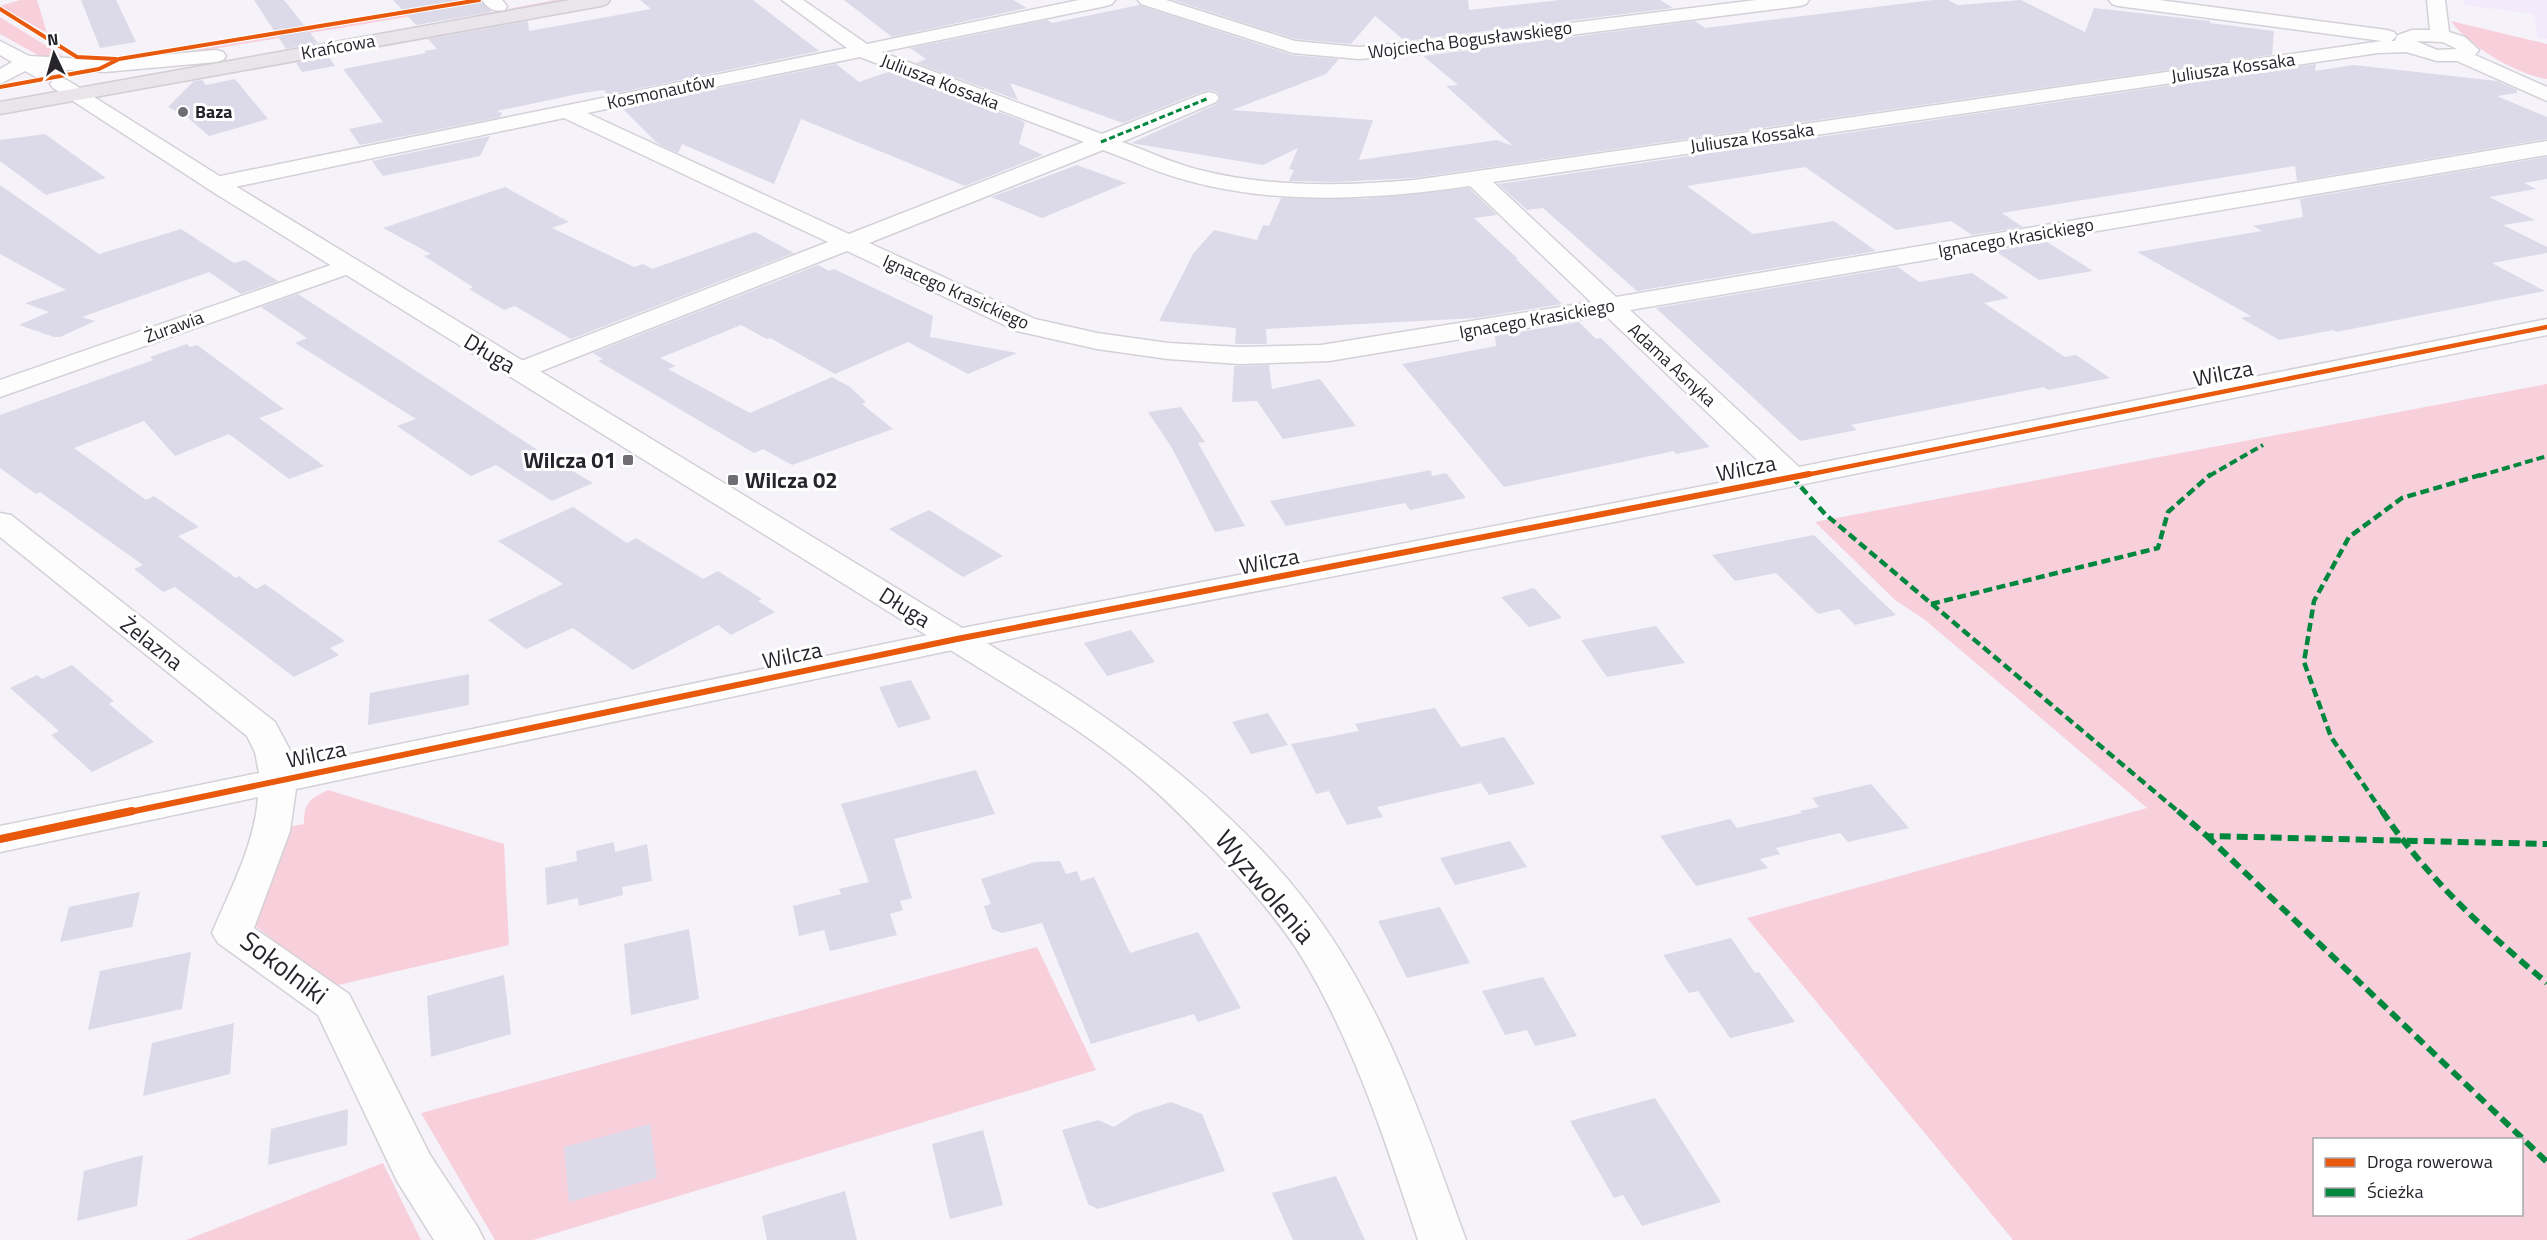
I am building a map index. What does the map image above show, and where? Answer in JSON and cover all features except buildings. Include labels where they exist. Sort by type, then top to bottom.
[{"type":"main road","name":"Krańcowa","points":[[68,89],[216,56],[494,3],[532,0]]},
{"type":"main road","name":"Krańcowa","points":[[68,89],[601,0]]},
{"type":"main road","points":[[0,94],[68,89]]},
{"type":"main road","points":[[0,108],[68,89]]},
{"type":"street","name":"Juliusza Kossaka","points":[[792,0],[872,57],[1101,142],[1194,176],[1256,187],[1312,192],[1367,191],[1474,178],[2406,42]]},
{"type":"street","name":"Kosmonautów","points":[[216,184],[1106,0]]},
{"type":"street","name":"Wojciecha Bogusławskiego","points":[[1147,0],[1293,47],[1359,53],[1800,0]]},
{"type":"street","points":[[2118,0],[2406,42],[2432,54],[2459,55],[2538,85],[2547,95]]},
{"type":"street","points":[[2436,0],[2440,37]]},
{"type":"street","points":[[2406,42],[2418,35],[2455,40],[2468,48],[2467,52],[2459,55]]},
{"type":"street","name":"Długa","points":[[0,47],[348,266],[957,639]]},
{"type":"street","name":"Krańcowa","points":[[26,62],[105,66],[216,56]]},
{"type":"street","points":[[0,78],[26,62]]},
{"type":"street","points":[[521,371],[1209,98]]},
{"type":"street","name":"Ignacego Krasickiego","points":[[565,111],[1026,325],[1082,340],[1187,354],[1313,354],[2547,148]]},
{"type":"street","name":"Adama Asnyka","points":[[1474,178],[1792,477]]},
{"type":"street","name":"Żurawia","points":[[0,389],[348,266]]},
{"type":"street","name":"Wilcza","points":[[0,838],[957,639],[1792,477],[2547,327]]},
{"type":"street","name":"Żelazna","points":[[0,522],[262,730],[270,741],[279,780]]},
{"type":"street","name":"Wyzwolenia","points":[[957,639],[1068,708],[1140,759],[1254,866],[1290,909],[1326,962],[1364,1037],[1396,1110],[1442,1240]]},
{"type":"street","name":"Sokolniki","points":[[279,780],[272,828],[232,933],[334,1005],[413,1168],[460,1240]]},
{"type":"shaded area","points":[[20,0],[37,0],[47,33],[0,6]]},
{"type":"shaded area","points":[[555,0],[579,0],[407,31],[405,29]]},
{"type":"shaded area","points":[[2464,0],[2547,0],[2547,39],[2538,38],[2533,14],[2464,5]]},
{"type":"shaded area","points":[[477,3],[467,7],[128,61]]},
{"type":"shaded area","points":[[0,17],[69,60],[38,55],[0,34]]},
{"type":"shaded area","points":[[2451,21],[2547,44],[2547,79],[2522,72],[2494,58],[2469,40]]},
{"type":"shaded area","points":[[2547,384],[2547,1240],[2013,1240],[1747,918],[2147,808],[1925,620],[1895,600],[1815,522]]},
{"type":"shaded area","points":[[328,790],[504,844],[509,945],[334,986],[253,924],[288,827],[304,824],[305,811],[309,802]]},
{"type":"shaded area","points":[[1037,947],[1096,1070],[533,1240],[495,1240],[421,1113]]},
{"type":"shaded area","points":[[383,1163],[421,1240],[186,1240]]},
{"type":"marked path","points":[[1101,142],[1209,98]]},
{"type":"marked path","points":[[1931,604],[2158,548],[2168,512],[2211,474],[2263,445]]},
{"type":"marked path","points":[[2547,456],[2402,498],[2349,537],[2314,601],[2304,662],[2331,737],[2402,841],[2482,928],[2547,983]]},
{"type":"marked path","points":[[1792,477],[1825,514],[2207,836],[2547,844]]},
{"type":"marked path","points":[[2207,836],[2522,1138]]},
{"type":"marked path","points":[[2523,1139],[2547,1162]]},
{"type":"cycle path","points":[[0,87],[99,69],[119,59],[479,0]]},
{"type":"cycle path","points":[[0,9],[77,57],[116,59]]},
{"type":"cycle path","points":[[0,839],[957,639],[1614,513],[2547,327]]},
{"type":"place","name":"Baza","points":[[183,112]]},
{"type":"place","name":"Wilcza 01","points":[[628,460]]},
{"type":"place","name":"Wilcza 02","points":[[733,480]]}]
